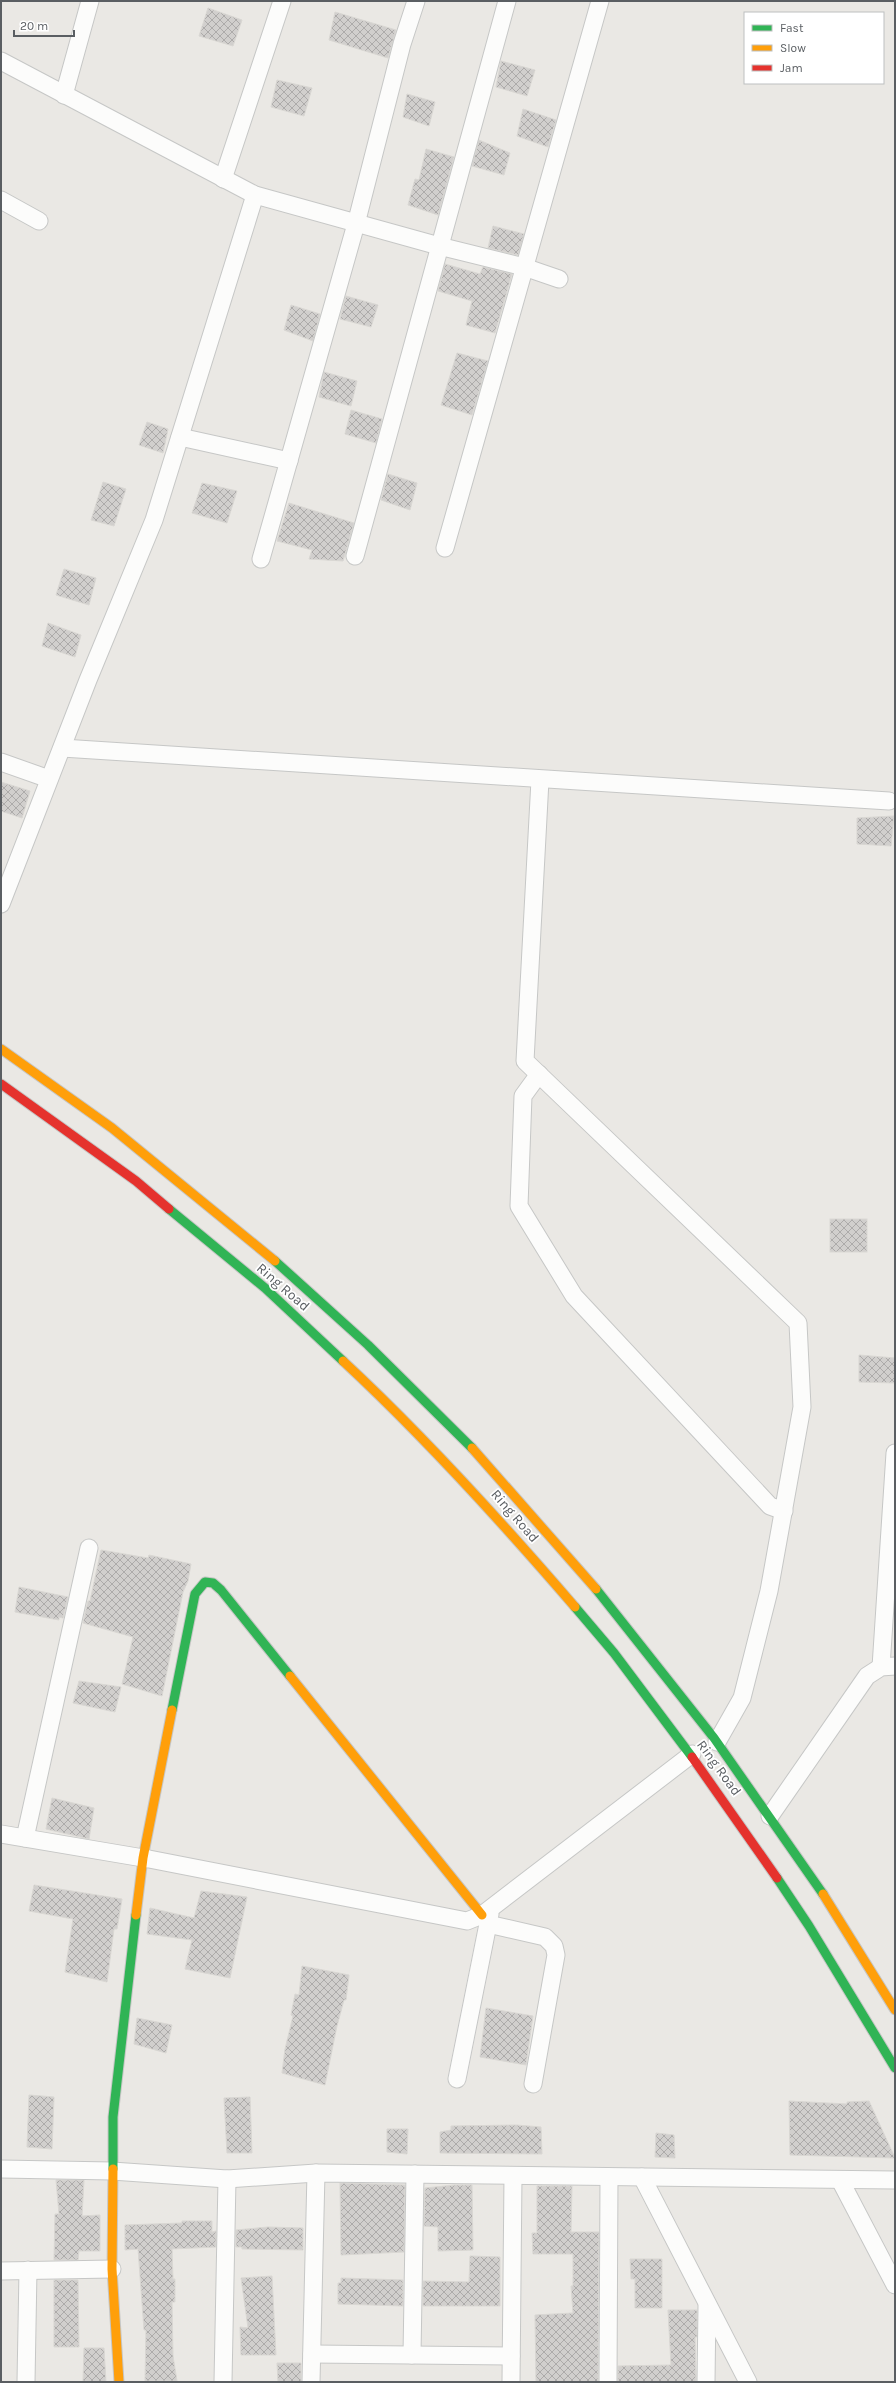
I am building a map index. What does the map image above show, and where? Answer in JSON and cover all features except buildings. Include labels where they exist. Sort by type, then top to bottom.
[{"type":"main road","name":"Ring Road","points":[[1,1048],[32,1068],[144,1152],[278,1263],[378,1354],[456,1431],[541,1525],[618,1614],[717,1742],[770,1816],[843,1925],[895,2010]]},
{"type":"main road","name":"Ring Road","points":[[1,1084],[70,1130],[202,1236],[274,1297],[373,1388],[465,1479],[564,1595],[670,1724],[692,1754],[763,1852],[856,1999],[895,2068]]},
{"type":"main road","points":[[119,2382],[112,2269],[113,2117],[143,1858],[195,1594],[199,1587],[205,1582],[213,1583],[221,1590],[487,1916]]},
{"type":"street","points":[[64,95],[90,1]]},
{"type":"street","points":[[224,179],[282,1]]},
{"type":"street","points":[[261,559],[356,224],[402,44],[416,1]]},
{"type":"street","points":[[355,556],[507,1]]},
{"type":"street","points":[[445,548],[600,1]]},
{"type":"street","points":[[1,61],[255,195],[356,224],[524,267],[559,280]]},
{"type":"street","points":[[1,904],[49,780],[154,520],[255,195]]},
{"type":"street","points":[[1,200],[38,221]]},
{"type":"street","points":[[180,437],[289,461]]},
{"type":"street","points":[[62,748],[540,780],[889,801]]},
{"type":"street","points":[[1,762],[49,780]]},
{"type":"street","points":[[540,780],[525,1060],[798,1323],[802,1407],[770,1591],[742,1698],[717,1742]]},
{"type":"street","points":[[539,1074],[522,1096],[519,1206],[574,1296],[770,1506],[784,1511]]},
{"type":"street","points":[[770,1816],[867,1676],[888,1667],[895,1453]]},
{"type":"street","points":[[25,1838],[89,1548]]},
{"type":"street","points":[[1,1834],[143,1858],[467,1921],[487,1916],[692,1754]]},
{"type":"street","points":[[457,2079],[487,1916]]},
{"type":"street","points":[[487,1916],[544,1938],[554,1946],[556,1955],[533,2084]]},
{"type":"street","points":[[1,2169],[112,2171],[227,2179],[316,2173],[895,2180]]},
{"type":"street","points":[[312,2382],[316,2173]]},
{"type":"street","points":[[412,2355],[415,2174]]},
{"type":"street","points":[[511,2382],[513,2176]]},
{"type":"street","points":[[608,2382],[609,2177]]},
{"type":"street","points":[[642,2177],[748,2382]]},
{"type":"street","points":[[224,2382],[227,2179]]},
{"type":"street","points":[[840,2180],[895,2285]]},
{"type":"street","points":[[1,2270],[112,2269]]},
{"type":"street","points":[[26,2382],[28,2270]]},
{"type":"street","points":[[706,2382],[707,2304]]},
{"type":"street","points":[[312,2354],[511,2356]]},
{"type":"traffic: fast","points":[[169,1209],[265,1288],[343,1361]]},
{"type":"traffic: fast","points":[[275,1261],[368,1345],[472,1448]]},
{"type":"traffic: fast","points":[[172,1710],[195,1594],[205,1582],[213,1583],[221,1590],[290,1676]]},
{"type":"traffic: fast","points":[[596,1589],[714,1738],[823,1894]]},
{"type":"traffic: fast","points":[[575,1607],[614,1653],[692,1757]]},
{"type":"traffic: fast","points":[[777,1878],[809,1926],[895,2068]]},
{"type":"traffic: fast","points":[[113,2169],[113,2117],[136,1915]]},
{"type":"traffic: slow","points":[[1,1049],[112,1128],[275,1261]]},
{"type":"traffic: slow","points":[[343,1361],[433,1450],[519,1543],[575,1607]]},
{"type":"traffic: slow","points":[[472,1448],[596,1589]]},
{"type":"traffic: slow","points":[[290,1676],[482,1915]]},
{"type":"traffic: slow","points":[[136,1915],[143,1858],[172,1710]]},
{"type":"traffic: slow","points":[[823,1894],[895,2010]]},
{"type":"traffic: slow","points":[[113,2169],[112,2269],[119,2382]]},
{"type":"traffic: jam","points":[[1,1084],[136,1181],[169,1209]]},
{"type":"traffic: jam","points":[[692,1757],[777,1878]]}]
